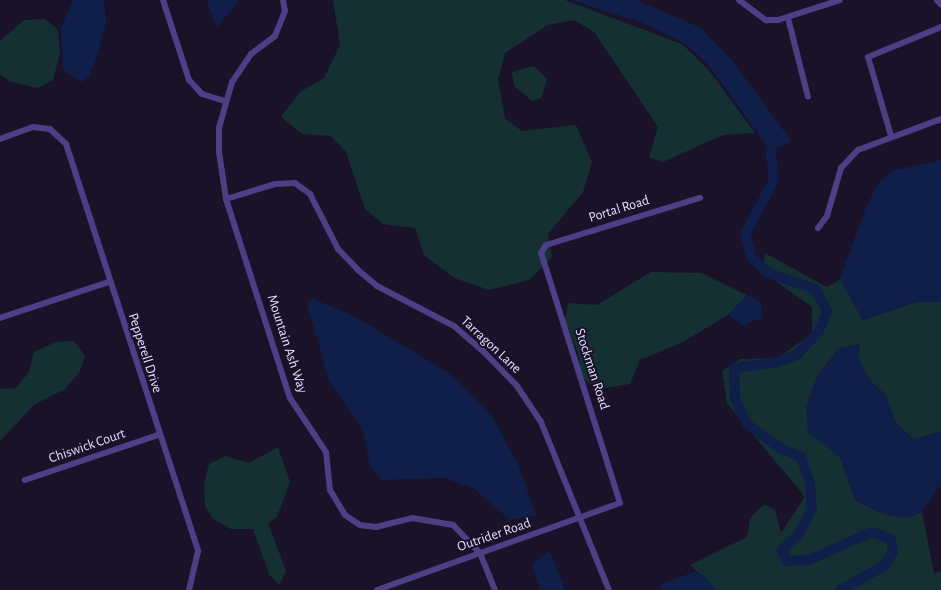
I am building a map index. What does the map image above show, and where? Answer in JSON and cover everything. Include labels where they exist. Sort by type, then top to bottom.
[{"type":"street","points":[[163,0],[189,80],[202,94],[225,101]]},
{"type":"street","name":"Mountain Ash Way","points":[[283,0],[281,25],[239,68],[225,101],[219,152],[226,199],[290,398],[326,452],[334,504],[360,525],[376,527],[433,518],[453,525],[480,553],[496,590]]},
{"type":"street","points":[[739,0],[766,20],[788,18],[840,0]]},
{"type":"street","points":[[937,0],[941,5]]},
{"type":"street","points":[[788,18],[808,97]]},
{"type":"street","points":[[891,136],[868,57],[941,28]]},
{"type":"street","points":[[818,228],[845,163],[858,150],[891,136],[941,119]]},
{"type":"street","name":"Pepperell Drive","points":[[0,139],[33,127],[50,129],[66,144],[158,435],[198,550],[190,590]]},
{"type":"street","name":"Tarragon Lane","points":[[226,199],[275,184],[295,183],[310,194],[338,249],[358,270],[377,286],[454,326],[517,386],[542,422],[582,518],[609,590]]},
{"type":"street","name":"Portal Road","points":[[546,244],[700,198]]},
{"type":"street","name":"Stockman Road","points":[[546,244],[541,252],[620,504]]},
{"type":"street","points":[[0,318],[109,282]]},
{"type":"street","name":"Chiswick Court","points":[[25,480],[158,435]]},
{"type":"street","name":"Outrider Road","points":[[377,590],[620,504]]},
{"type":"green space","points":[[333,0],[565,0],[682,44],[708,69],[755,133],[723,135],[663,162],[649,157],[658,127],[594,32],[574,20],[548,25],[505,53],[498,79],[505,119],[522,131],[576,125],[592,162],[583,192],[548,234],[552,257],[529,280],[489,290],[454,278],[424,255],[415,228],[383,224],[365,209],[346,152],[331,136],[302,134],[281,117],[300,92],[324,78],[340,45]]},
{"type":"green space","points":[[45,19],[58,30],[60,53],[53,80],[38,88],[11,82],[0,75],[0,41],[24,20]]},
{"type":"green space","points":[[534,66],[547,79],[541,98],[532,101],[514,86],[512,72]]},
{"type":"green space","points":[[765,253],[827,287],[840,279],[863,320],[916,302],[941,302],[941,432],[913,439],[896,423],[885,394],[872,383],[858,358],[859,344],[838,349],[818,375],[806,407],[818,437],[840,457],[855,500],[883,514],[908,518],[922,512],[934,573],[941,571],[941,590],[716,590],[690,565],[747,537],[750,518],[764,504],[775,510],[781,533],[805,497],[727,403],[722,371],[740,359],[777,358],[812,334],[812,307],[763,272]]},
{"type":"green space","points":[[651,272],[701,273],[747,295],[728,315],[681,343],[640,360],[630,384],[597,389],[581,377],[578,353],[565,320],[568,303],[597,305]]},
{"type":"green space","points":[[74,341],[85,356],[79,373],[65,389],[35,404],[0,441],[0,389],[16,388],[29,372],[34,352],[56,342]]},
{"type":"green space","points":[[278,447],[290,482],[277,517],[268,523],[286,571],[279,585],[269,574],[253,529],[231,529],[212,518],[205,505],[204,484],[209,464],[225,456],[249,463]]},
{"type":"water","points":[[73,0],[104,0],[106,23],[90,76],[82,82],[63,70],[61,27]]},
{"type":"water","points":[[206,0],[237,0],[237,4],[217,27]]},
{"type":"water","points":[[571,0],[636,0],[701,28],[735,64],[792,142],[770,150],[707,63],[684,43],[643,23]]},
{"type":"water","points":[[941,160],[941,302],[916,302],[863,320],[840,279],[866,207],[879,182],[895,170]]},
{"type":"water","points":[[747,295],[760,301],[763,318],[743,325],[728,315]]},
{"type":"water","points":[[313,299],[354,316],[449,373],[491,415],[518,464],[536,515],[510,520],[473,488],[444,478],[382,480],[371,468],[361,426],[329,381],[307,302]]},
{"type":"water","points":[[860,344],[858,358],[872,383],[885,394],[896,423],[913,439],[941,432],[941,484],[922,512],[908,518],[883,514],[855,500],[840,457],[808,433],[806,407],[818,375],[838,349]]},
{"type":"water","points":[[550,551],[565,590],[540,590],[532,564]]},
{"type":"water","points":[[694,572],[704,575],[716,590],[660,590],[663,583]]},
{"type":"waterway","points":[[769,136],[774,180],[745,234],[752,258],[768,273],[815,289],[827,311],[819,331],[797,355],[774,363],[734,368],[735,398],[746,423],[780,448],[801,457],[810,483],[812,509],[798,535],[782,550],[787,561],[809,560],[872,532],[891,539],[893,552],[884,566],[840,590]]}]
